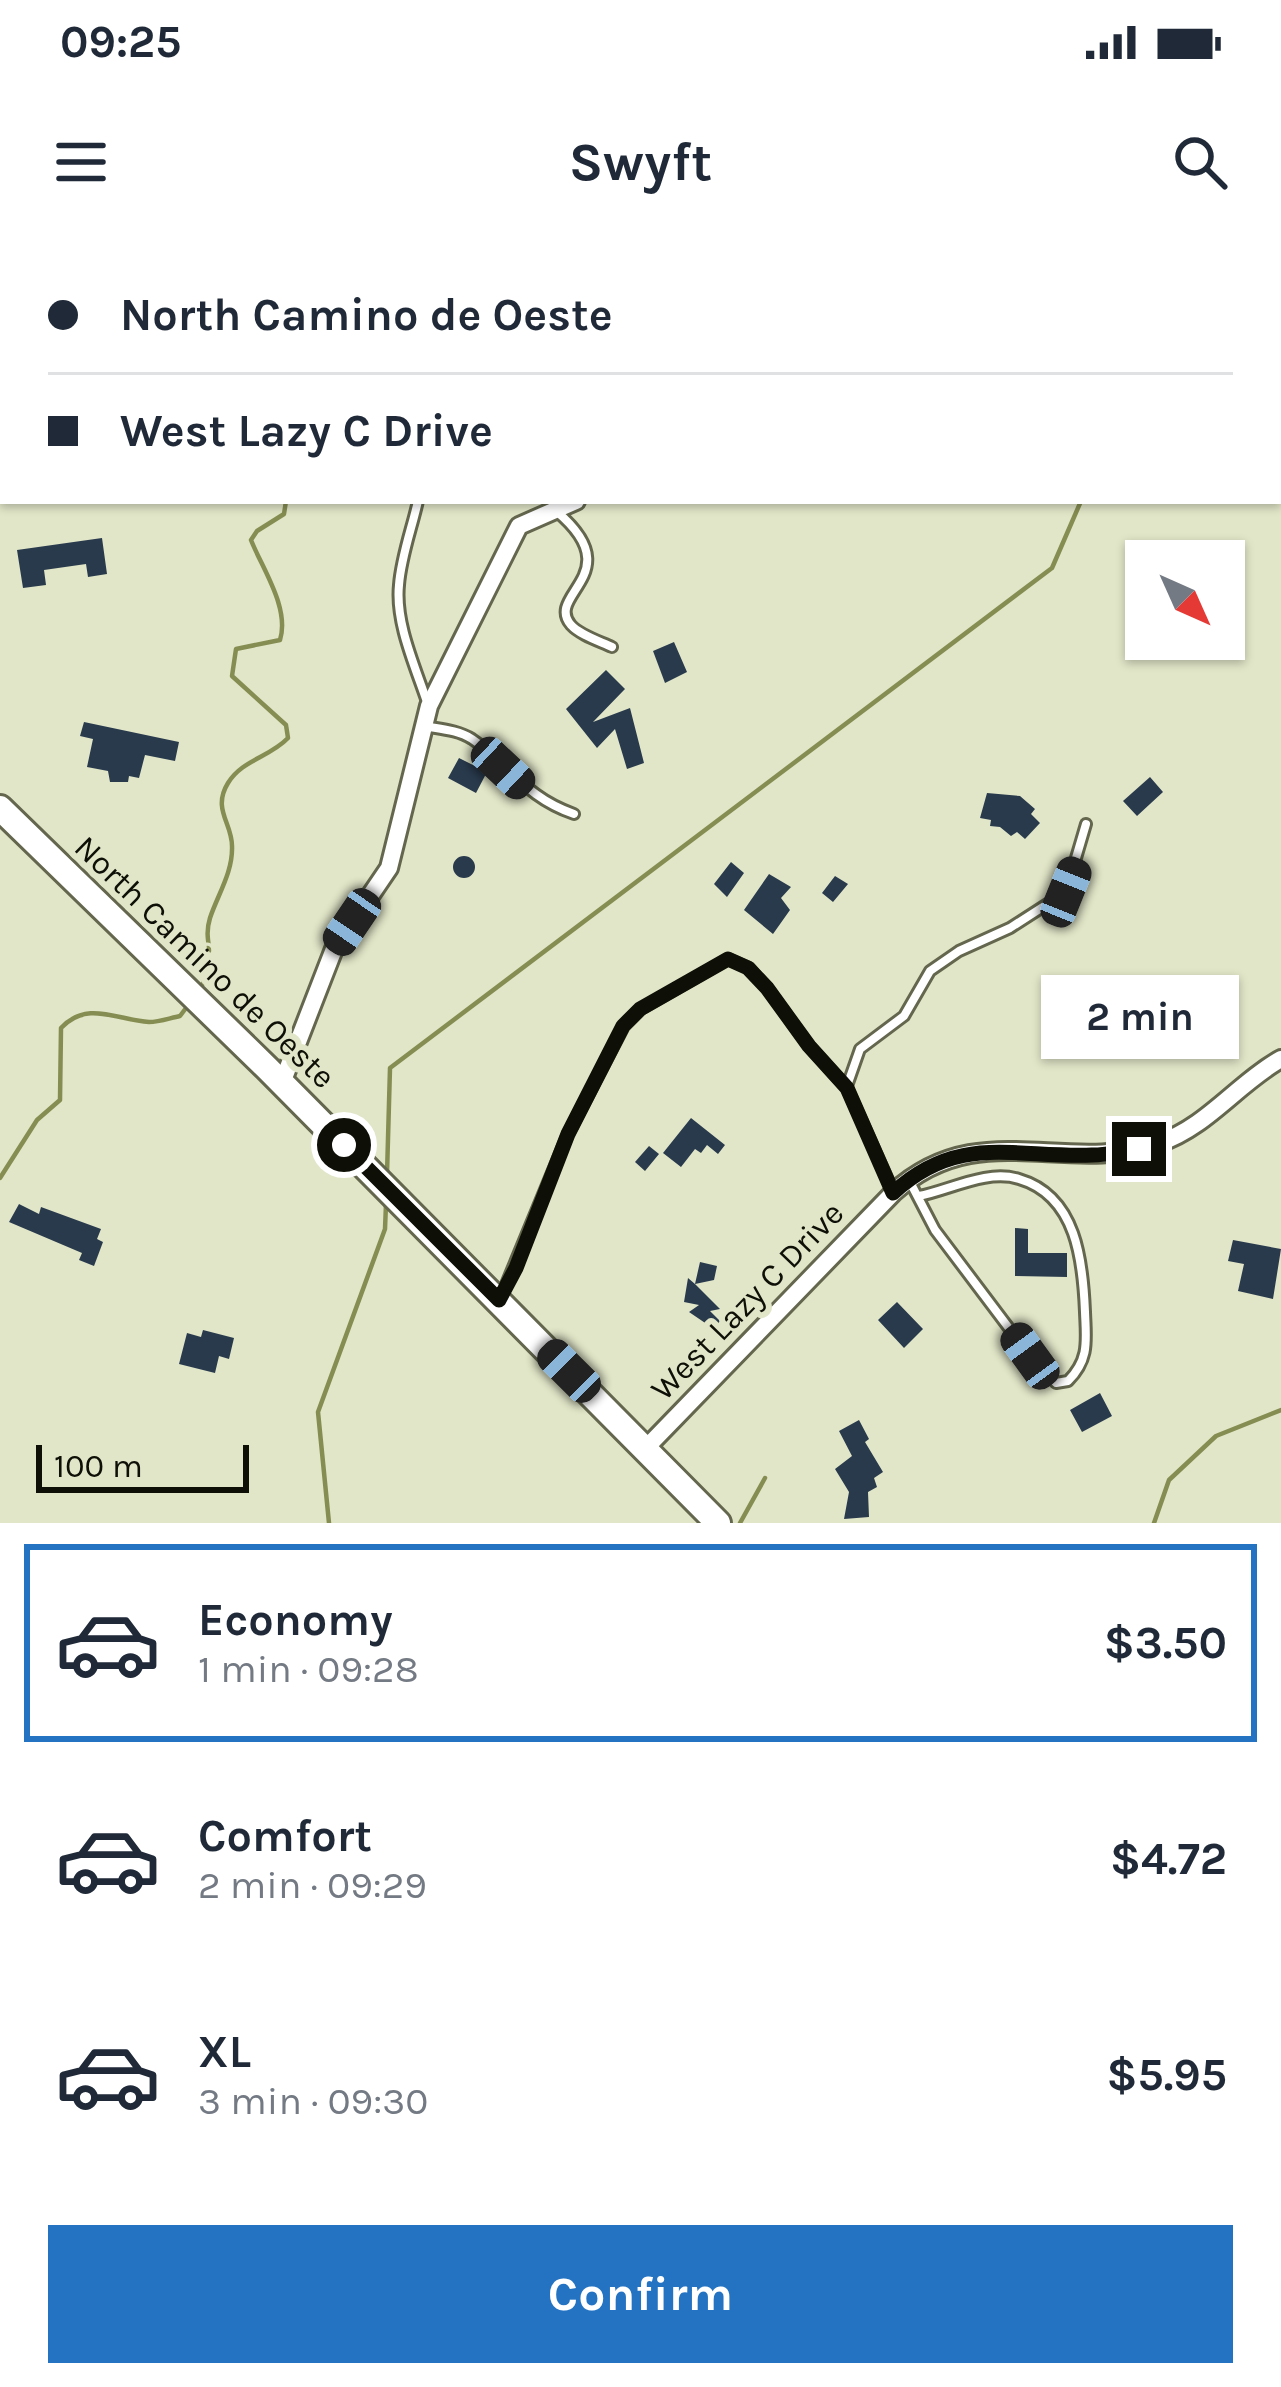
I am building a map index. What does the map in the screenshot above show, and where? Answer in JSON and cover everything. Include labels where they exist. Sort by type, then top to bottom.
[{"type":"street","points":[[281,1083],[334,949],[388,868],[429,706],[519,526],[570,504]]},
{"type":"street","name":"North Camino de Oeste","points":[[0,808],[718,1523]]},
{"type":"street","name":"West Lazy C Drive","points":[[646,1448],[893,1193],[932,1163],[1002,1149],[1092,1155],[1163,1142],[1281,1059]]},
{"type":"lane","points":[[417,504],[398,583],[406,638],[429,706]]},
{"type":"lane","points":[[555,511],[583,537],[588,551],[587,566],[566,604],[566,618],[574,629],[612,647]]},
{"type":"lane","points":[[424,726],[471,738],[529,792],[574,814]]},
{"type":"lane","points":[[847,1088],[860,1049],[904,1016],[930,971],[1066,892],[1086,824]]},
{"type":"lane","points":[[499,1300],[568,1134],[623,1026],[640,1009],[728,959],[748,968],[767,988],[847,1088],[893,1193]]},
{"type":"lane","points":[[909,1179],[935,1230],[1043,1373],[1056,1383],[1068,1381],[1087,1353],[1085,1273],[1065,1215],[1053,1200],[1016,1178],[996,1176],[919,1196]]},
{"type":"building","points":[[102,538],[107,574],[88,577],[86,564],[44,570],[46,585],[23,588],[17,550]]},
{"type":"building","points":[[674,642],[687,672],[665,683],[653,651]]},
{"type":"building","points":[[606,670],[625,689],[593,722],[630,708],[644,763],[627,769],[615,729],[597,748],[566,709]]},
{"type":"building","points":[[84,722],[179,742],[175,761],[145,755],[139,778],[110,782],[108,771],[87,767],[93,739],[80,736]]},
{"type":"building","points":[[459,758],[487,772],[476,793],[448,778]]},
{"type":"building","points":[[1150,777],[1163,792],[1137,816],[1123,801]]},
{"type":"building","points":[[987,793],[1020,796],[1035,809],[1031,814],[1040,823],[1025,839],[1017,832],[1011,836],[990,826],[991,820],[980,818]]},
{"type":"building","points":[[464,856],[475,867],[464,878],[453,867]]},
{"type":"building","points":[[731,862],[744,873],[727,897],[714,884]]},
{"type":"building","points":[[769,874],[791,887],[781,898],[790,910],[773,934],[744,910]]},
{"type":"building","points":[[835,876],[848,884],[833,902],[822,893]]},
{"type":"building","points":[[1197,995],[1209,995],[1220,1016],[1205,1021],[1207,1028],[1178,1039],[1167,1010]]},
{"type":"building","points":[[691,1118],[725,1145],[718,1154],[707,1145],[701,1153],[695,1149],[681,1167],[663,1153]]},
{"type":"building","points":[[649,1146],[659,1154],[645,1171],[635,1162]]},
{"type":"building","points":[[19,1204],[39,1214],[41,1207],[101,1229],[97,1239],[103,1242],[94,1266],[79,1260],[82,1253],[9,1222]]},
{"type":"building","points":[[1015,1228],[1028,1229],[1028,1253],[1067,1253],[1067,1277],[1015,1276]]},
{"type":"building","points":[[1233,1240],[1281,1249],[1273,1299],[1238,1291],[1244,1264],[1228,1261]]},
{"type":"building","points":[[700,1262],[717,1266],[714,1280],[695,1284]]},
{"type":"building","points":[[688,1278],[720,1309],[710,1311],[720,1321],[714,1329],[689,1312],[699,1305],[684,1302]]},
{"type":"building","points":[[897,1302],[923,1329],[904,1348],[878,1320]]},
{"type":"building","points":[[203,1330],[234,1338],[229,1359],[219,1356],[215,1373],[179,1364],[187,1333],[201,1337]]},
{"type":"building","points":[[1100,1393],[1112,1416],[1082,1432],[1070,1410]]},
{"type":"building","points":[[859,1420],[869,1439],[865,1442],[883,1472],[874,1478],[877,1487],[868,1492],[869,1517],[844,1519],[849,1492],[835,1469],[852,1456],[839,1431]]},
{"type":"waterway","points":[[199,990],[209,968],[210,918],[232,856],[222,808],[224,792],[241,769],[288,738],[286,725],[232,676],[236,649],[280,640],[278,602],[251,540],[284,514],[286,504]]},
{"type":"waterway","points":[[387,1174],[390,1068],[1052,568],[1080,504]]},
{"type":"waterway","points":[[0,1178],[37,1120],[60,1100],[61,1028],[92,1013],[161,1021],[180,1016],[189,1004]]},
{"type":"waterway","points":[[329,1523],[318,1412],[385,1229],[386,1204]]},
{"type":"waterway","points":[[1154,1523],[1169,1480],[1216,1436],[1281,1410]]},
{"type":"waterway","points":[[740,1523],[765,1478]]},
{"type":"route","points":[[344,1145],[499,1300],[568,1134],[623,1026],[640,1009],[728,959],[748,968],[767,988],[847,1088],[893,1193],[932,1163],[963,1154],[1002,1149],[1092,1155],[1139,1149]]}]
